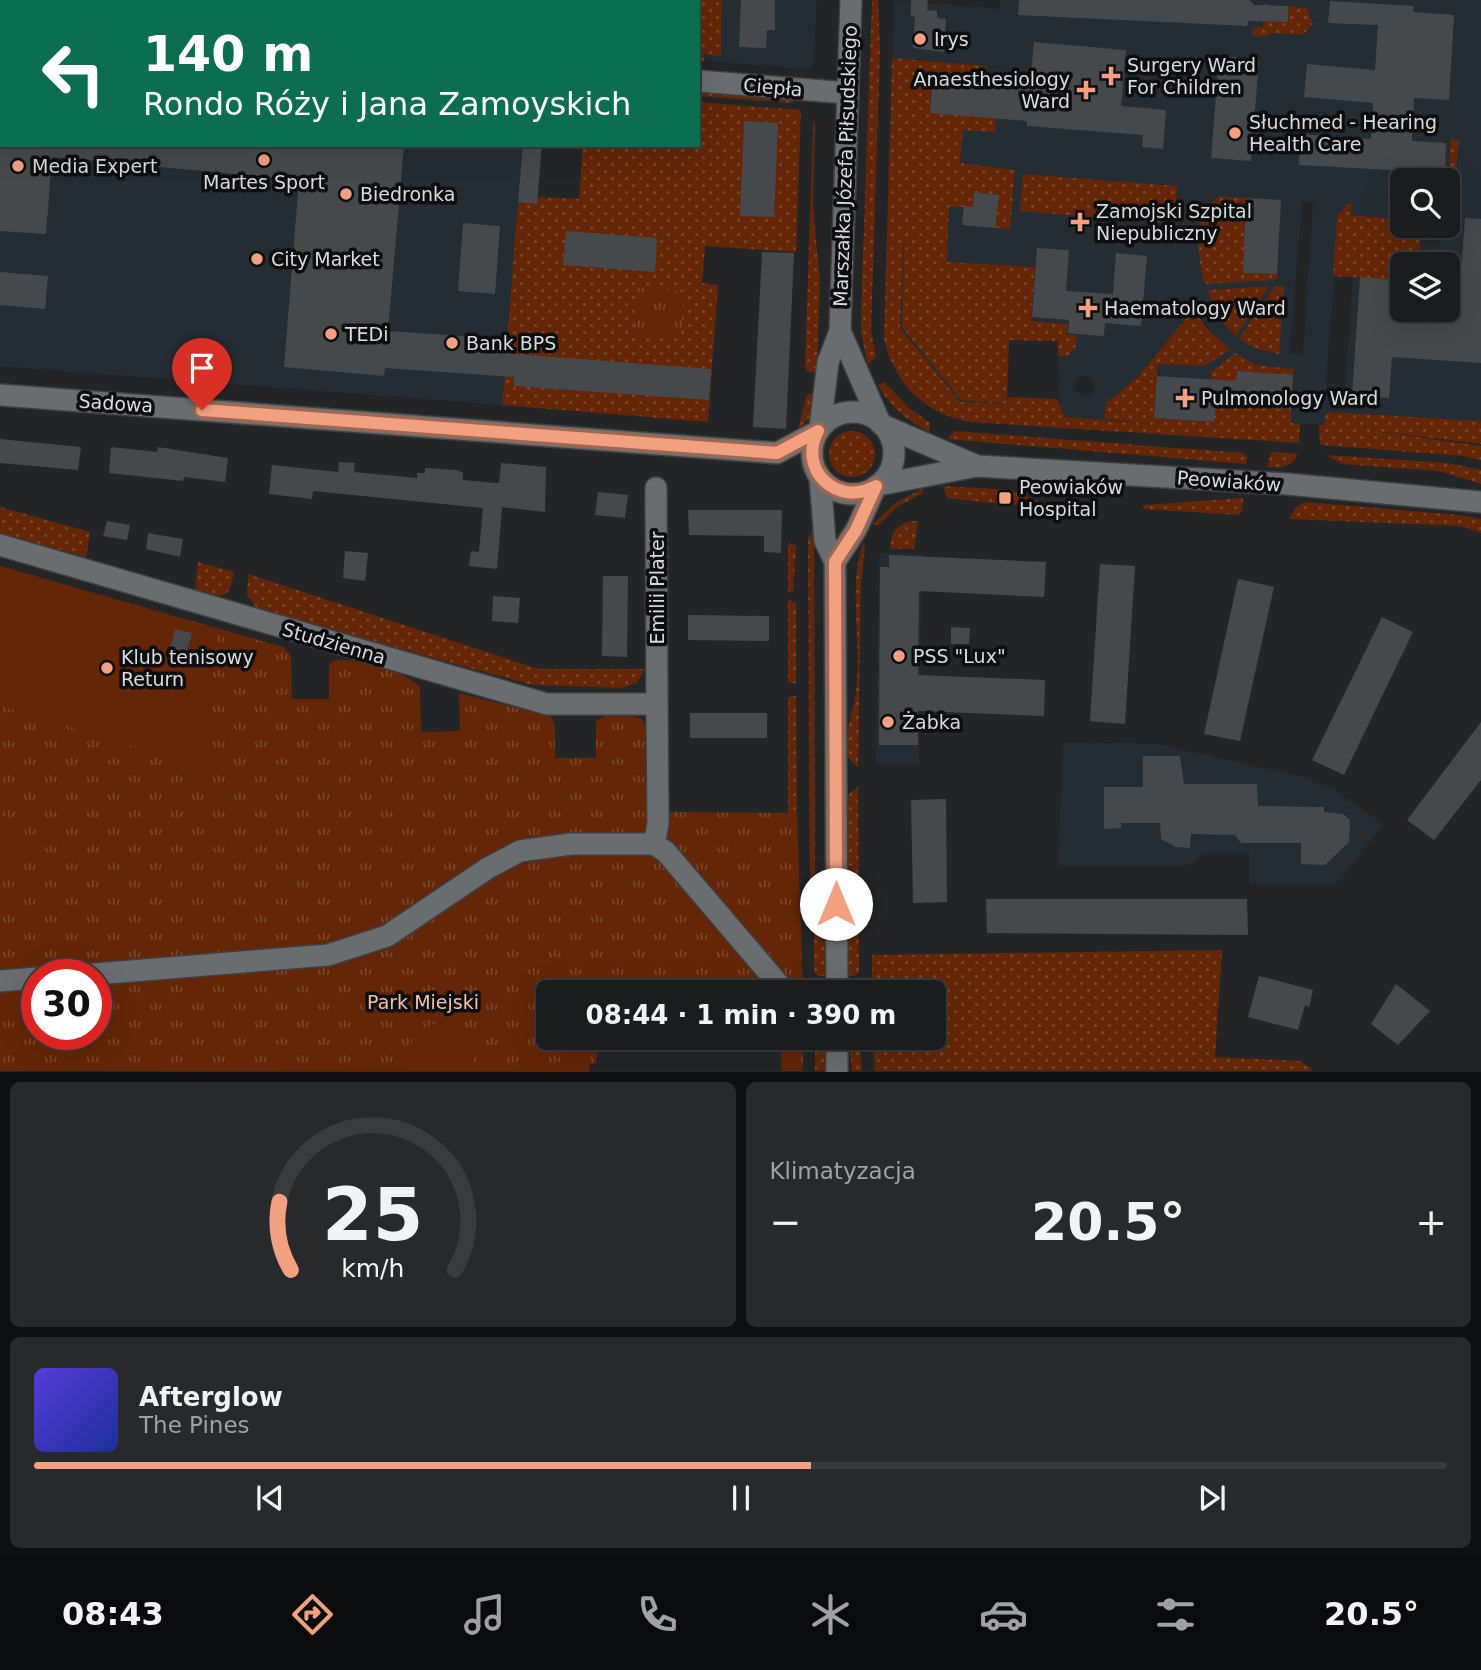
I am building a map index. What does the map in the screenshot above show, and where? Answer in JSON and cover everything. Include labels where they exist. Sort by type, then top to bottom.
[{"type":"street","name":"Marszałka Józefa Piłsudskiego","points":[[819,429],[828,362],[840,331],[851,0]]},
{"type":"street","name":"Ciepła","points":[[700,81],[848,93]]},
{"type":"street","name":"Marszałka Józefa Piłsudskiego","points":[[840,331],[881,424]]},
{"type":"street","name":"Sadowa","points":[[0,395],[777,453],[819,476]]},
{"type":"street","points":[[777,453],[844,413],[863,413],[881,424],[892,441],[893,460],[877,485],[856,530],[835,562]]},
{"type":"street","name":"Peowiaków","points":[[881,424],[977,466]]},
{"type":"street","points":[[819,429],[812,448],[819,476],[825,541],[835,562],[837,980]]},
{"type":"street","name":"Peowiaków","points":[[877,485],[977,466],[1287,484],[1481,502]]},
{"type":"street","points":[[819,476],[833,489],[850,494],[877,485]]},
{"type":"street","name":"Emilii Plater","points":[[654,844],[658,824],[656,488]]},
{"type":"street","name":"Studzienna","points":[[0,545],[547,704],[657,696]]},
{"type":"street","points":[[112,973],[328,955],[387,936],[480,873],[520,851],[556,845],[654,844],[674,861],[775,980]]},
{"type":"street","points":[[0,981],[21,979]]},
{"type":"street","points":[[837,1050],[837,1072]]},
{"type":"shaded area","points":[[722,0],[817,0],[814,61],[811,69],[704,61],[703,54],[721,55]]},
{"type":"shaded area","name":"Zamojski Szpital Niepubliczny","points":[[894,0],[999,9],[1000,0],[1481,0],[1481,421],[1330,412],[1325,424],[1481,446],[1319,425],[1291,423],[1242,431],[1065,417],[1060,407],[960,402],[900,328],[910,60],[892,58]],"holes":[[[1264,4],[1288,22],[1289,6],[1304,7],[1313,24],[1303,35],[1272,33],[1253,27],[1263,28]],[[911,59],[987,66],[986,81],[933,76],[930,113],[963,130],[960,164],[1015,170],[1010,228],[996,228],[999,195],[974,192],[973,207],[949,206],[947,263],[1030,321],[1067,324],[1067,335],[1077,336],[1068,356],[1058,356],[1060,405],[961,400]],[[1023,174],[1177,186],[1175,223],[1021,211]],[[1302,202],[1312,203],[1315,207],[1312,213],[1303,355],[1290,353]],[[1205,214],[1243,273],[1277,274],[1205,284],[1199,246]],[[1268,286],[1236,336],[1224,326],[1207,290]],[[1194,309],[1220,341],[1204,366],[1157,364],[1154,418],[1214,422],[1217,380],[1235,354],[1256,365],[1294,369],[1293,375],[1237,371],[1235,398],[1270,408],[1242,431],[1105,419],[1117,393],[1136,379]],[[1082,376],[1089,376],[1095,384],[1092,394],[1085,396],[1074,389],[1074,382]]]},
{"type":"shaded area","name":"City Market","points":[[0,147],[523,147],[502,405],[0,366]]},
{"type":"shaded area","name":"PSS \"Lux\"","points":[[879,553],[922,554],[919,764],[876,764]]},
{"type":"shaded area","points":[[1063,742],[1158,744],[1305,777],[1335,790],[1383,824],[1338,883],[1249,883],[1249,853],[1204,853],[1193,863],[1184,866],[1058,866]]},
{"type":"green space","points":[[700,0],[722,0],[721,56],[704,54],[704,61],[700,60]]},
{"type":"green space","points":[[872,0],[878,0],[880,47],[871,331],[876,357],[868,365],[861,333],[861,312]]},
{"type":"green space","points":[[1264,4],[1273,5],[1272,20],[1287,21],[1288,6],[1307,8],[1313,24],[1303,35],[1272,33],[1267,36],[1252,36],[1253,27],[1263,27]]},
{"type":"green space","points":[[892,58],[987,66],[986,81],[933,77],[930,112],[996,118],[995,132],[963,130],[960,163],[1015,170],[1010,229],[995,228],[999,195],[975,193],[973,207],[949,207],[947,262],[1035,267],[1031,321],[1067,324],[1067,335],[1077,335],[1076,346],[1068,356],[1058,356],[1058,341],[1009,340],[1007,397],[1057,399],[1065,417],[1162,425],[1104,419],[1106,403],[1136,379],[1194,309],[1204,325],[1230,350],[1204,366],[1158,364],[1154,418],[1214,422],[1211,372],[1235,353],[1256,365],[1294,369],[1293,375],[1237,371],[1235,398],[1271,400],[1271,408],[1291,409],[1291,423],[1300,424],[1299,443],[971,422],[955,418],[926,405],[914,395],[895,370],[884,339]],"holes":[[[905,213],[902,327],[961,400],[1021,405],[960,402],[900,328]]]},
{"type":"green space","points":[[700,91],[795,99],[792,103],[700,96]]},
{"type":"green space","points":[[700,102],[801,110],[796,252],[705,246],[702,283],[718,285],[708,422],[502,405],[518,202],[536,203],[537,197],[579,199],[583,147],[700,147]]},
{"type":"green space","points":[[815,121],[813,207],[820,282],[817,373],[808,372],[805,368]]},
{"type":"green space","points":[[1451,137],[1459,142],[1456,168],[1448,168]]},
{"type":"green space","points":[[1023,174],[1177,186],[1175,224],[1020,211]]},
{"type":"green space","points":[[1219,197],[1246,198],[1243,273],[1277,274],[1277,280],[1205,284],[1199,250],[1201,224],[1210,204]]},
{"type":"green space","points":[[1348,204],[1352,205],[1351,215],[1390,219],[1390,238],[1420,238],[1420,252],[1390,252],[1390,280],[1333,276],[1337,216]]},
{"type":"green space","points":[[1269,286],[1236,336],[1219,320],[1207,290]]},
{"type":"green space","points":[[1275,286],[1284,286],[1279,354],[1254,348],[1239,339]]},
{"type":"green space","points":[[636,288],[684,291],[681,338],[633,334]]},
{"type":"green space","points":[[884,382],[909,408],[930,423],[929,432],[906,418],[894,406],[878,385]]},
{"type":"green space","points":[[807,394],[816,394],[809,419],[798,429]]},
{"type":"green space","points":[[1326,413],[1481,421],[1481,444],[1360,429],[1481,446],[1481,460],[1463,456],[1320,445],[1319,425],[1324,425]]},
{"type":"green space","points":[[852,431],[868,438],[875,454],[868,470],[852,477],[836,470],[829,454],[836,438]]},
{"type":"green space","points":[[955,431],[1243,453],[1247,457],[1246,464],[947,439]]},
{"type":"green space","points":[[1271,453],[1298,454],[1286,466],[1267,467]]},
{"type":"green space","points":[[1326,455],[1448,463],[1481,470],[1481,484],[1439,471],[1342,464]]},
{"type":"green space","points":[[943,486],[1012,490],[1047,504],[1011,505],[947,498]]},
{"type":"green space","points":[[922,489],[923,493],[898,506],[879,525],[872,525],[895,503]]},
{"type":"green space","points":[[1243,498],[1242,511],[1238,515],[1143,509],[1143,505]]},
{"type":"green space","points":[[1305,502],[1459,515],[1481,519],[1481,533],[1462,526],[1289,519],[1296,507]]},
{"type":"green space","points":[[0,507],[90,532],[86,557],[0,533]]},
{"type":"green space","points":[[918,521],[914,549],[891,549],[892,537],[897,528],[906,522]]},
{"type":"green space","points":[[814,531],[815,875],[826,939],[826,976],[818,976],[814,971],[814,907],[810,878],[808,537]]},
{"type":"green space","points":[[788,542],[796,546],[793,592],[788,592]]},
{"type":"green space","points":[[863,543],[858,768],[847,756],[846,748],[858,673],[856,580]]},
{"type":"green space","points":[[198,562],[234,572],[226,593],[217,596],[195,590]]},
{"type":"green space","name":"Park Miejski","points":[[0,566],[283,647],[291,656],[292,699],[329,699],[329,665],[333,661],[353,661],[392,670],[420,687],[421,732],[460,731],[459,693],[551,717],[555,725],[555,758],[596,758],[596,722],[605,715],[622,713],[641,719],[646,724],[649,812],[797,813],[803,980],[536,980],[536,1050],[597,1050],[596,1063],[590,1065],[589,1072],[0,1071]]},
{"type":"green space","name":"Klub tenisowy Return","points":[[0,566],[217,629],[203,767],[0,706]]},
{"type":"green space","points":[[248,574],[539,669],[645,669],[637,683],[622,688],[532,685],[258,610],[247,595]]},
{"type":"green space","points":[[788,599],[796,603],[796,683],[788,683]]},
{"type":"green space","points":[[796,696],[797,813],[788,813],[788,697]]},
{"type":"green space","points":[[858,787],[859,972],[855,976],[847,976],[847,801],[850,793]]},
{"type":"green space","points":[[0,812],[8,820],[21,818],[30,852],[0,856]]},
{"type":"green space","points":[[1222,950],[1215,1057],[1300,1061],[1314,1071],[875,1071],[873,1050],[946,1050],[946,980],[872,980],[872,955]]},
{"type":"green space","points":[[439,1023],[457,1028],[469,1039],[474,1054],[471,1071],[411,1071],[409,1054],[413,1040],[423,1029]]},
{"type":"green space","points":[[781,1050],[803,1050],[803,1071],[781,1071]]},
{"type":"green space","points":[[815,1050],[826,1050],[827,1071],[815,1071]]},
{"type":"green space","points":[[849,1050],[860,1050],[862,1071],[852,1071]]},
{"type":"building","points":[[741,0],[775,0],[775,30],[767,30],[766,48],[739,47]]},
{"type":"building","points":[[911,0],[928,0],[927,10],[937,11],[937,18],[946,19],[944,52],[913,48],[915,17],[911,16]]},
{"type":"building","points":[[1019,0],[1249,0],[1254,5],[1288,6],[1288,22],[1248,21],[1247,26],[1018,15]]},
{"type":"building","points":[[1330,1],[1414,6],[1413,12],[1454,15],[1449,100],[1414,98],[1412,141],[1446,143],[1445,168],[1390,170],[1299,165],[1300,134],[1371,139],[1373,103],[1304,97],[1307,64],[1375,70],[1378,25],[1328,23]]},
{"type":"building","points":[[1034,42],[1126,50],[1121,106],[1166,110],[1163,149],[1142,147],[1143,135],[1027,126],[1027,121],[930,113],[933,76],[1030,84]]},
{"type":"building","points":[[1219,56],[1259,59],[1251,161],[1211,158]]},
{"type":"building","points":[[744,121],[778,123],[774,217],[740,216]]},
{"type":"building","points":[[0,147],[404,147],[388,331],[490,338],[489,352],[711,369],[709,400],[514,386],[514,377],[385,368],[384,376],[284,367],[299,180],[52,157],[46,234],[0,231]]},
{"type":"building","points":[[523,147],[542,147],[537,204],[518,202]]},
{"type":"building","points":[[974,192],[999,195],[995,228],[962,225],[964,206],[973,207]]},
{"type":"building","points":[[1246,198],[1281,200],[1277,274],[1243,273]]},
{"type":"building","points":[[1465,218],[1481,219],[1481,363],[1392,357],[1389,398],[1352,396],[1360,277],[1390,279],[1390,322],[1460,322]]},
{"type":"building","points":[[463,223],[500,226],[495,294],[458,291]]},
{"type":"building","points":[[566,231],[657,238],[655,272],[563,265]]},
{"type":"building","points":[[1037,248],[1069,250],[1066,291],[1113,294],[1116,253],[1147,256],[1141,326],[1105,323],[1104,336],[1087,335],[1068,333],[1069,320],[1032,317]]},
{"type":"building","points":[[762,252],[794,253],[786,429],[753,427]]},
{"type":"building","points":[[0,272],[48,276],[45,309],[0,305]]},
{"type":"building","points":[[1237,371],[1293,375],[1291,409],[1270,408],[1271,400],[1216,397],[1214,422],[1154,418],[1157,376],[1236,381]]},
{"type":"building","points":[[0,439],[81,447],[78,470],[0,463]]},
{"type":"building","points":[[111,447],[157,452],[158,447],[228,458],[225,482],[184,477],[183,481],[109,473]]},
{"type":"building","points":[[339,462],[355,463],[354,472],[417,478],[417,473],[425,473],[425,468],[457,470],[463,473],[463,480],[496,483],[499,483],[501,463],[546,467],[545,512],[502,507],[497,569],[469,566],[471,551],[479,552],[483,508],[313,491],[312,499],[269,494],[272,465],[338,472]]},
{"type":"building","points":[[598,492],[628,495],[625,518],[595,515]]},
{"type":"building","points":[[688,510],[782,510],[781,553],[764,552],[764,536],[689,535]]},
{"type":"building","points":[[107,521],[130,525],[127,540],[103,536]]},
{"type":"building","points":[[148,533],[183,539],[180,557],[146,549]]},
{"type":"building","points":[[345,551],[368,553],[365,581],[343,578]]},
{"type":"building","points":[[889,555],[1046,562],[1044,597],[919,591],[918,675],[1045,680],[1044,716],[918,711],[918,745],[879,745],[880,567],[889,567]]},
{"type":"building","points":[[1100,564],[1135,566],[1125,724],[1090,721]]},
{"type":"building","points":[[603,576],[628,576],[627,657],[602,656]]},
{"type":"building","points":[[1238,579],[1274,587],[1240,741],[1204,734]]},
{"type":"building","points":[[493,596],[520,598],[518,623],[492,621]]},
{"type":"building","points":[[688,615],[769,616],[769,641],[688,640]]},
{"type":"building","points":[[1382,617],[1413,632],[1344,775],[1312,760]]},
{"type":"building","points":[[951,627],[970,628],[969,644],[951,644]]},
{"type":"building","points":[[175,629],[192,633],[185,658],[169,654]]},
{"type":"building","points":[[690,713],[767,713],[767,738],[690,738]]},
{"type":"building","points":[[1481,722],[1481,780],[1434,840],[1407,820]]},
{"type":"building","points":[[1143,756],[1180,756],[1184,784],[1257,784],[1258,806],[1324,807],[1324,812],[1343,814],[1350,820],[1349,842],[1325,865],[1301,864],[1301,843],[1241,843],[1235,835],[1191,834],[1190,848],[1176,847],[1161,839],[1160,823],[1121,823],[1121,828],[1104,829],[1104,787],[1143,787]]},
{"type":"building","points":[[946,799],[947,902],[913,903],[911,800]]},
{"type":"building","points":[[986,899],[1247,899],[1248,935],[987,933]]},
{"type":"building","points":[[1259,976],[1313,990],[1309,1007],[1305,1005],[1298,1030],[1248,1017]]},
{"type":"building","points":[[1396,984],[1430,1011],[1398,1045],[1371,1024]]},
{"type":"place","name":"Irys","points":[[920,39]]},
{"type":"place","name":"Surgery Ward For Children","points":[[1111,76]]},
{"type":"place","name":"Anaesthesiology Ward","points":[[1086,90]]},
{"type":"place","name":"Słuchmed - Hearing Health Care","points":[[1235,133]]},
{"type":"place","name":"Martes Sport","points":[[264,160]]},
{"type":"place","name":"Media Expert","points":[[18,166]]},
{"type":"place","name":"Biedronka","points":[[346,194]]},
{"type":"place","name":"Zamojski Szpital Niepubliczny","points":[[1080,222]]},
{"type":"place","name":"City Market","points":[[257,259]]},
{"type":"place","name":"Haematology Ward","points":[[1088,308]]},
{"type":"place","name":"TEDi","points":[[331,334]]},
{"type":"place","name":"Bank BPS","points":[[452,343]]},
{"type":"place","name":"Pulmonology Ward","points":[[1185,398]]},
{"type":"place","name":"Peowiaków Hospital","points":[[1005,498]]},
{"type":"place","name":"PSS \"Lux\"","points":[[899,656]]},
{"type":"place","name":"Klub tenisowy Return","points":[[107,668]]},
{"type":"place","name":"Żabka","points":[[888,722]]},
{"type":"route","points":[[202,410],[777,453],[818,431],[812,448],[812,458],[818,475],[826,484],[850,494],[868,491],[876,486],[856,530],[835,562],[836,904]]}]
